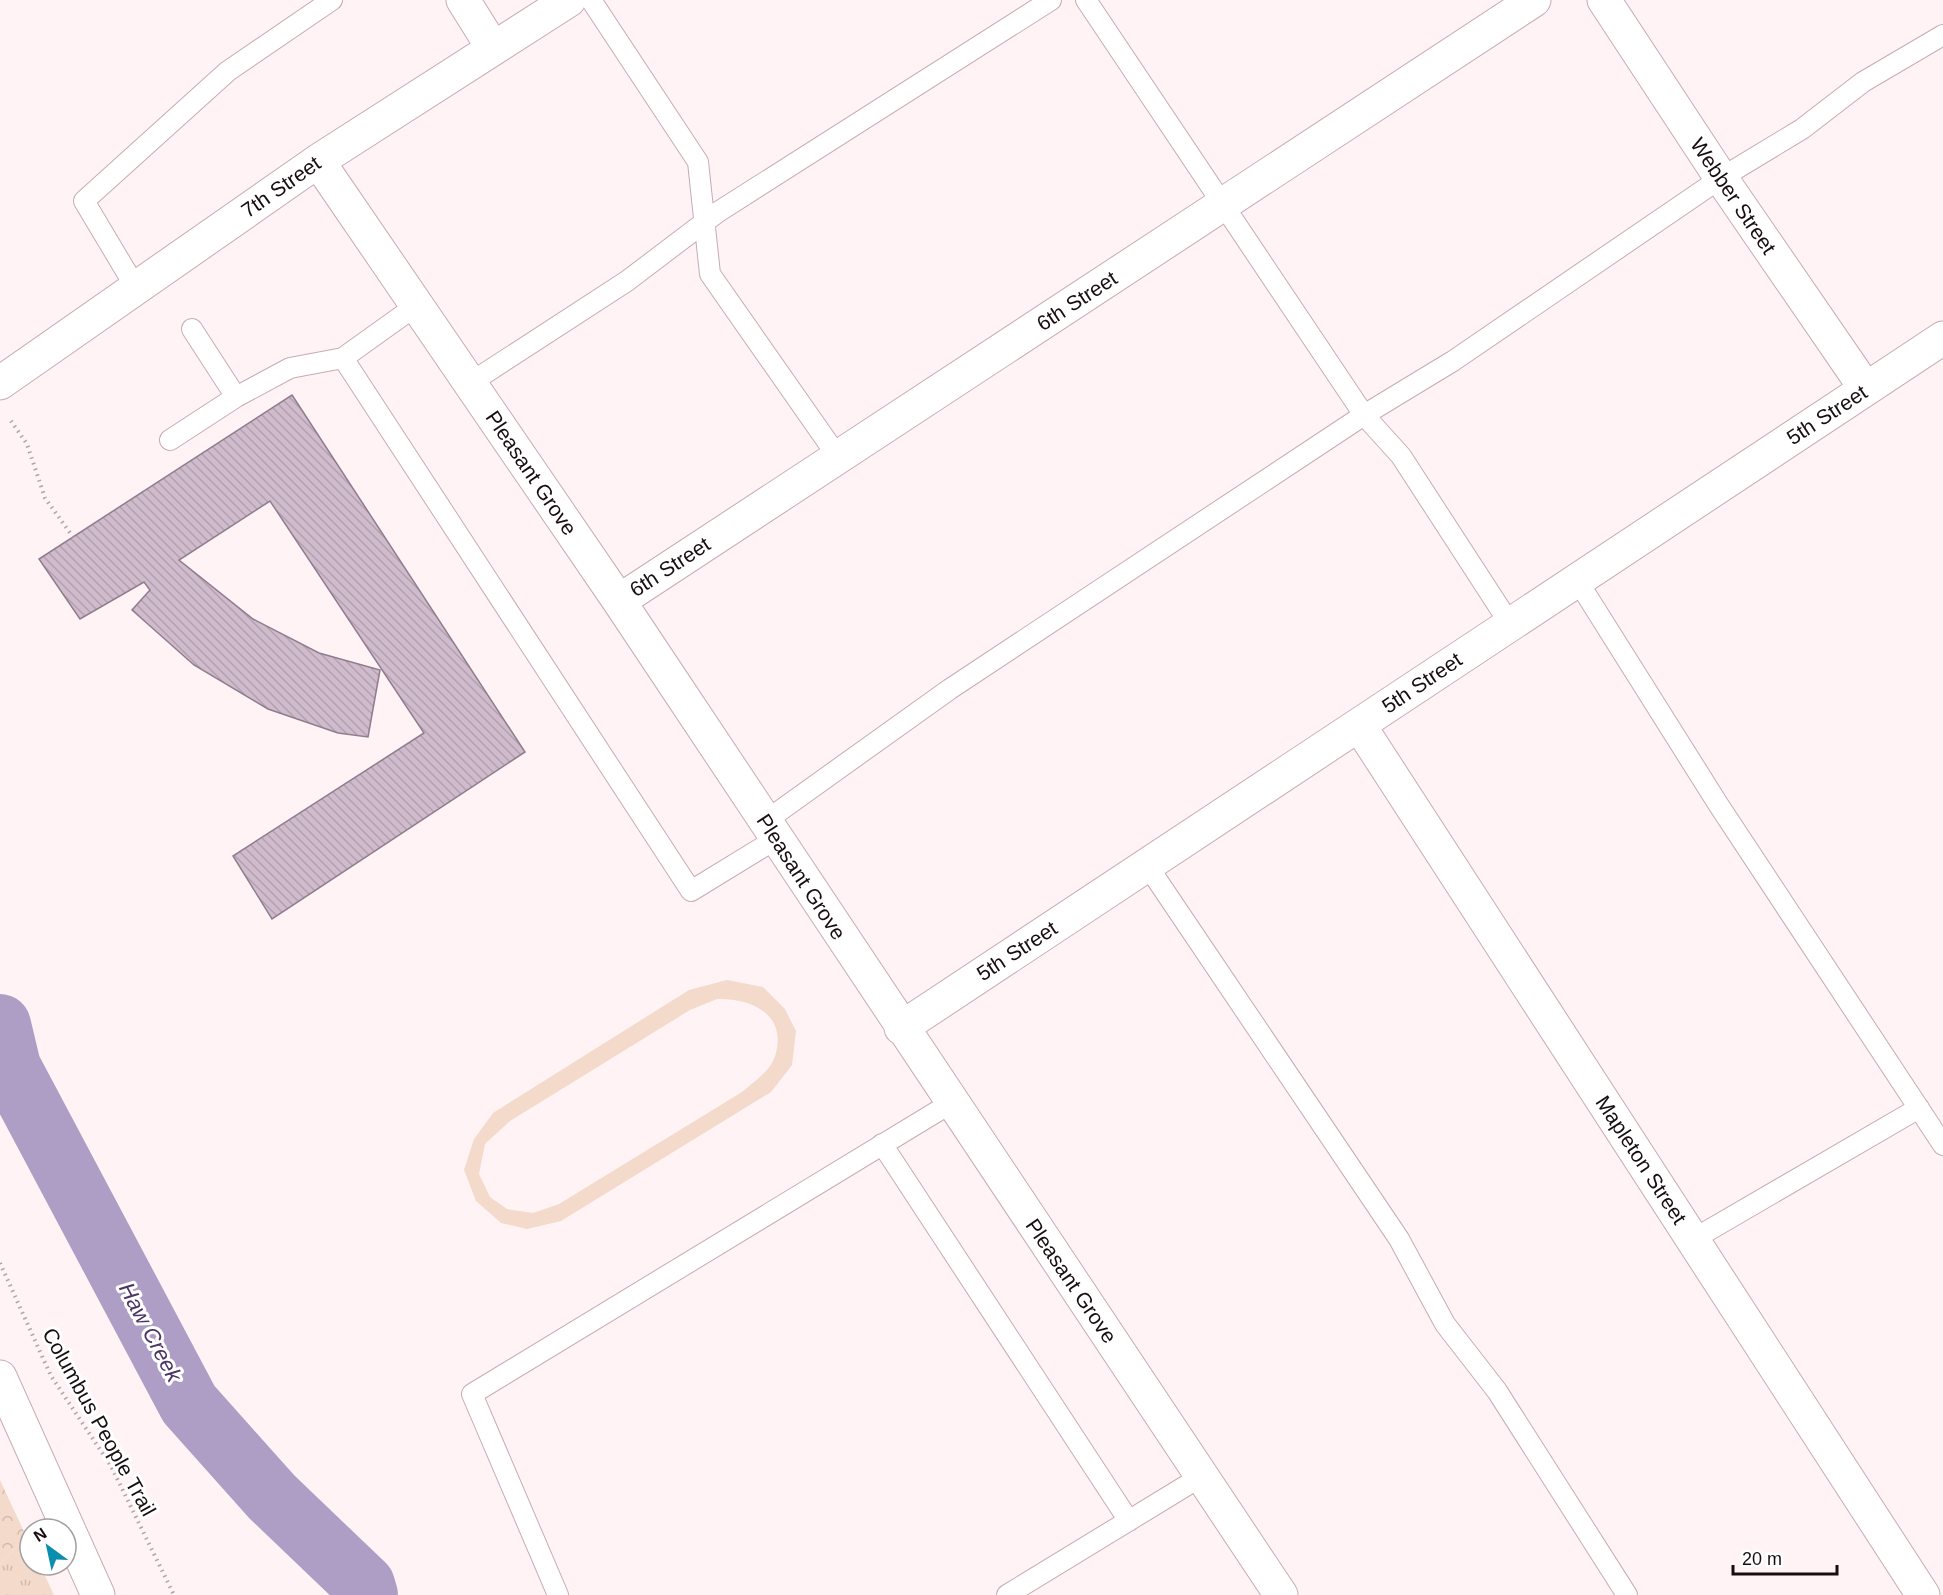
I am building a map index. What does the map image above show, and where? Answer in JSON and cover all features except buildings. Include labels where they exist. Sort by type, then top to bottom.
[{"type":"street","points":[[463,0],[493,48]]},
{"type":"street","name":"7th Street","points":[[0,383],[318,161],[569,0]]},
{"type":"street","name":"6th Street","points":[[619,601],[1534,0]]},
{"type":"street","name":"Webber Street","points":[[1604,0],[1721,178],[1866,389]]},
{"type":"street","name":"Pleasant Grove","points":[[318,161],[619,601],[901,1028],[1281,1595]]},
{"type":"street","name":"5th Street","points":[[901,1028],[1943,338]]},
{"type":"street","name":"Mapleton Street","points":[[1359,725],[1923,1595]]},
{"type":"street","points":[[0,1377],[98,1595]]},
{"type":"lane","points":[[136,288],[84,201],[228,71],[332,0]]},
{"type":"lane","points":[[591,0],[698,162],[710,274],[838,457]]},
{"type":"lane","points":[[470,383],[627,281],[705,222],[1051,0]]},
{"type":"lane","points":[[1086,0],[1364,415],[1401,456],[1510,624]]},
{"type":"lane","points":[[343,358],[691,891],[950,689],[1364,415],[1453,361],[1721,178],[1802,129],[1863,82],[1943,34]]},
{"type":"lane","points":[[170,440],[236,397],[290,368],[343,358],[417,305]]},
{"type":"lane","points":[[192,329],[236,397]]},
{"type":"lane","points":[[1577,580],[1718,804],[1943,1145]]},
{"type":"lane","points":[[1147,865],[1399,1239],[1445,1324],[1497,1391],[1627,1595]]},
{"type":"lane","points":[[558,1595],[471,1394],[951,1103]]},
{"type":"lane","points":[[1692,1239],[1919,1108]]},
{"type":"lane","points":[[882,1144],[1129,1521]]},
{"type":"lane","points":[[1007,1595],[1202,1476]]},
{"type":"path","points":[[11,421],[27,444],[45,498],[73,537]]},
{"type":"path","name":"Columbus People Trail","points":[[0,1263],[51,1376],[111,1466],[174,1595]]},
{"type":"green space","points":[[727,980],[763,987],[785,1009],[796,1031],[792,1065],[771,1092],[561,1221],[527,1229],[501,1223],[476,1201],[464,1170],[474,1139],[493,1113],[689,990]],"holes":[[[717,999],[742,1001],[763,1011],[776,1028],[778,1039],[774,1059],[767,1070],[752,1084],[559,1204],[533,1213],[507,1209],[490,1197],[479,1174],[485,1144],[510,1121],[690,1010]]]},
{"type":"green space","points":[[0,1480],[18,1519],[18,1545],[0,1565]]},
{"type":"green space","points":[[18,1545],[18,1577],[46,1577],[54,1595],[0,1595],[0,1565]]},
{"type":"waterway","name":"Haw Creek","points":[[0,1025],[10,1067],[189,1404],[272,1497],[364,1585],[367,1595]]}]
